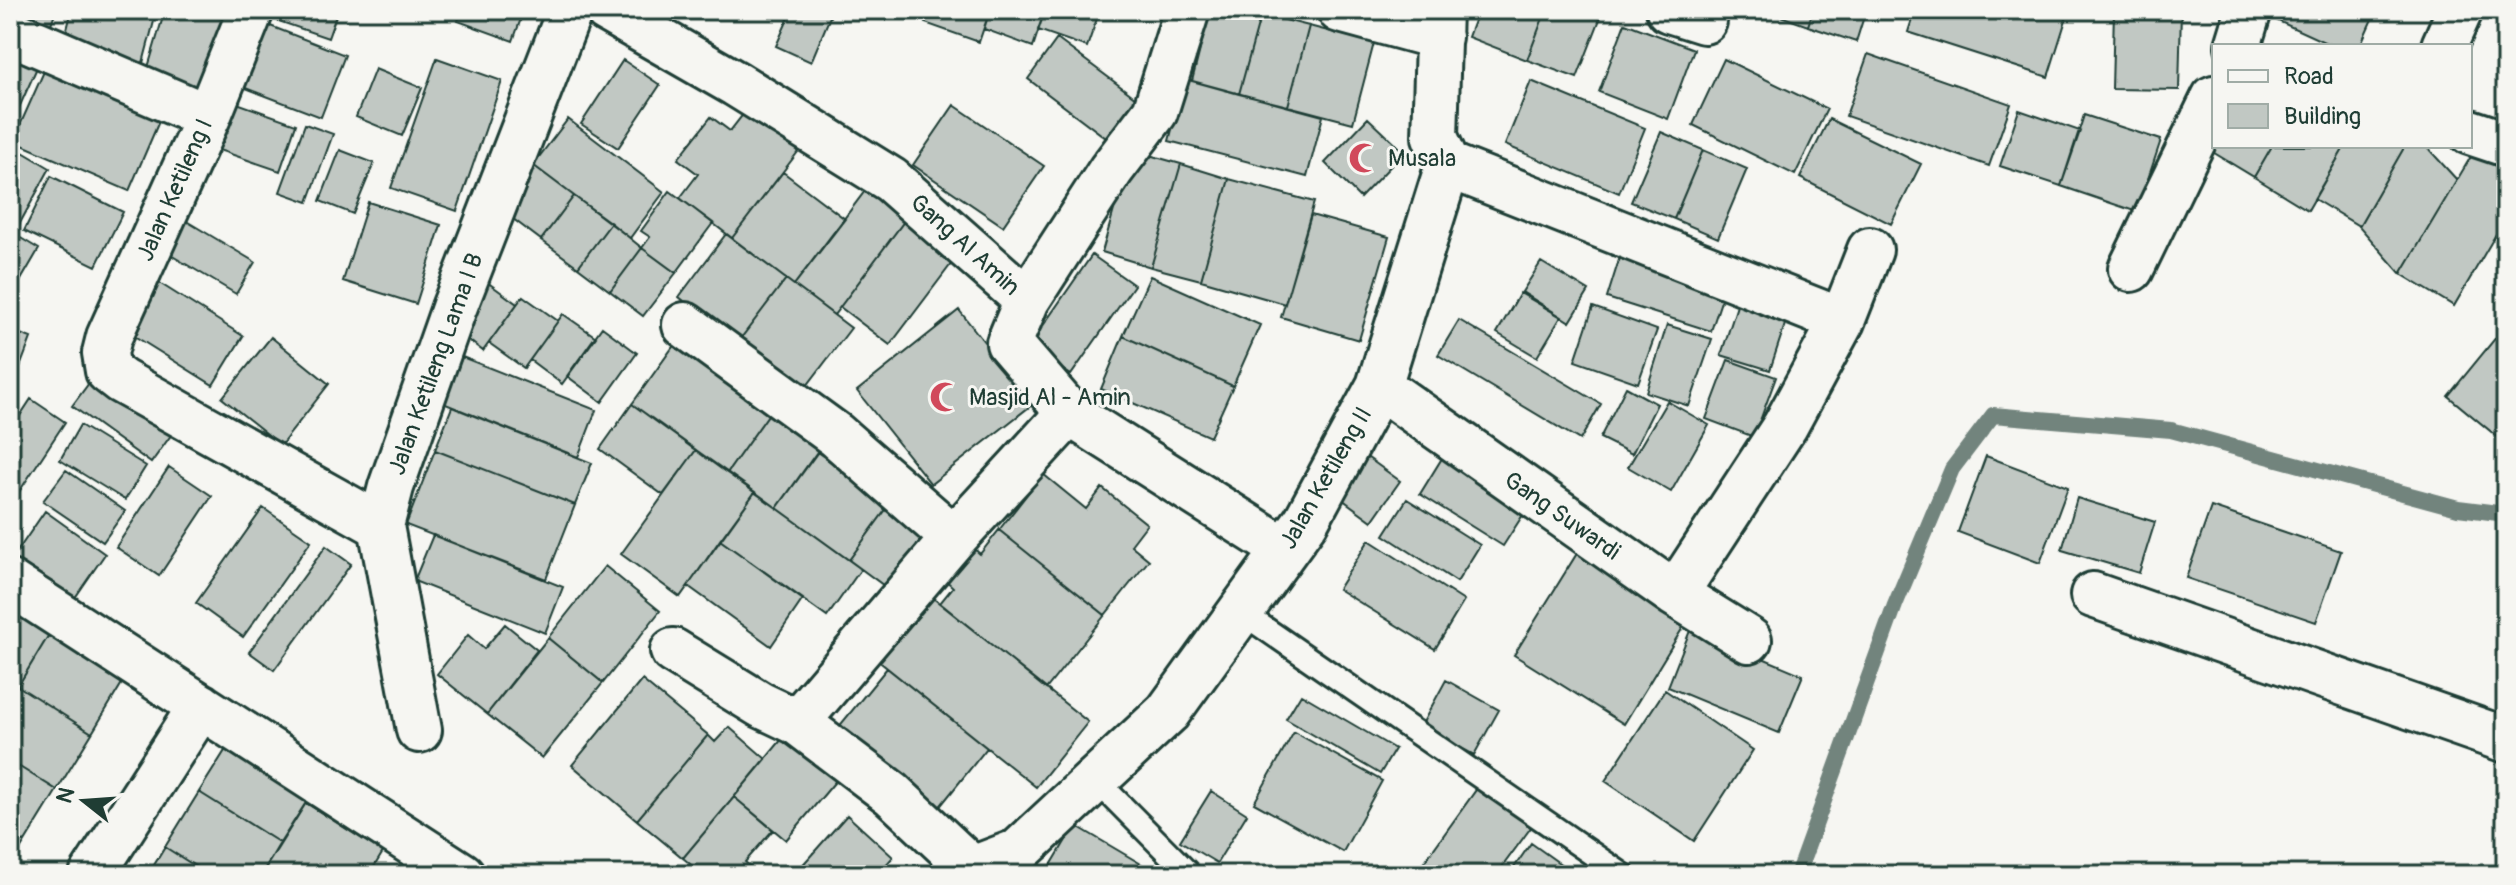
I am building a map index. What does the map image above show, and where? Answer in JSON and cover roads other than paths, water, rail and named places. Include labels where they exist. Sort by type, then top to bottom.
[{"type":"street","name":"Jalan Ketileng I","points":[[251,10],[208,117],[109,337],[105,353],[108,371],[381,526]]},
{"type":"street","name":"Jalan Ketileng Lama I B","points":[[419,730],[381,526],[391,487],[454,308],[570,10]]},
{"type":"street","name":"Gang Al Amin","points":[[607,10],[736,84],[891,180],[1027,300],[1009,343],[1069,413],[1285,550]]},
{"type":"street","points":[[1027,300],[1111,170],[1155,112],[1187,10]]},
{"type":"street","points":[[1340,10],[1439,24],[1435,137],[1448,165],[1842,321]]},
{"type":"street","points":[[2239,44],[2249,10]]},
{"type":"street","points":[[2445,44],[2460,10]]},
{"type":"street","points":[[10,32],[208,117]]},
{"type":"street","points":[[2131,269],[2212,102]]},
{"type":"street","points":[[2472,133],[2506,144]]},
{"type":"street","name":"Jalan Ketileng II","points":[[969,872],[1019,851],[1168,712],[1306,521],[1379,386],[1448,165]]},
{"type":"street","points":[[1675,594],[1785,426],[1842,321],[1870,250]]},
{"type":"street","points":[[685,325],[836,435],[954,538]]},
{"type":"street","name":"Gang Suwardi","points":[[1379,386],[1675,594],[1749,640]]},
{"type":"street","points":[[797,722],[954,538],[1069,413]]},
{"type":"street","points":[[10,583],[459,874]]},
{"type":"street","points":[[2093,595],[2506,740]]},
{"type":"street","points":[[673,651],[761,705],[797,722],[892,794],[969,872]]},
{"type":"street","points":[[92,875],[201,706]]},
{"type":"lane","points":[[1241,612],[1623,875]]},
{"type":"lane","points":[[1095,779],[1190,875]]},
{"type":"waterway","points":[[1797,875],[1895,605],[1952,469],[1993,415],[2171,430],[2458,508],[2506,514]]},
{"type":"place","name":"Musala","points":[[1364,158]]},
{"type":"place","name":"Masjid Al - Amin","points":[[945,397]]}]
